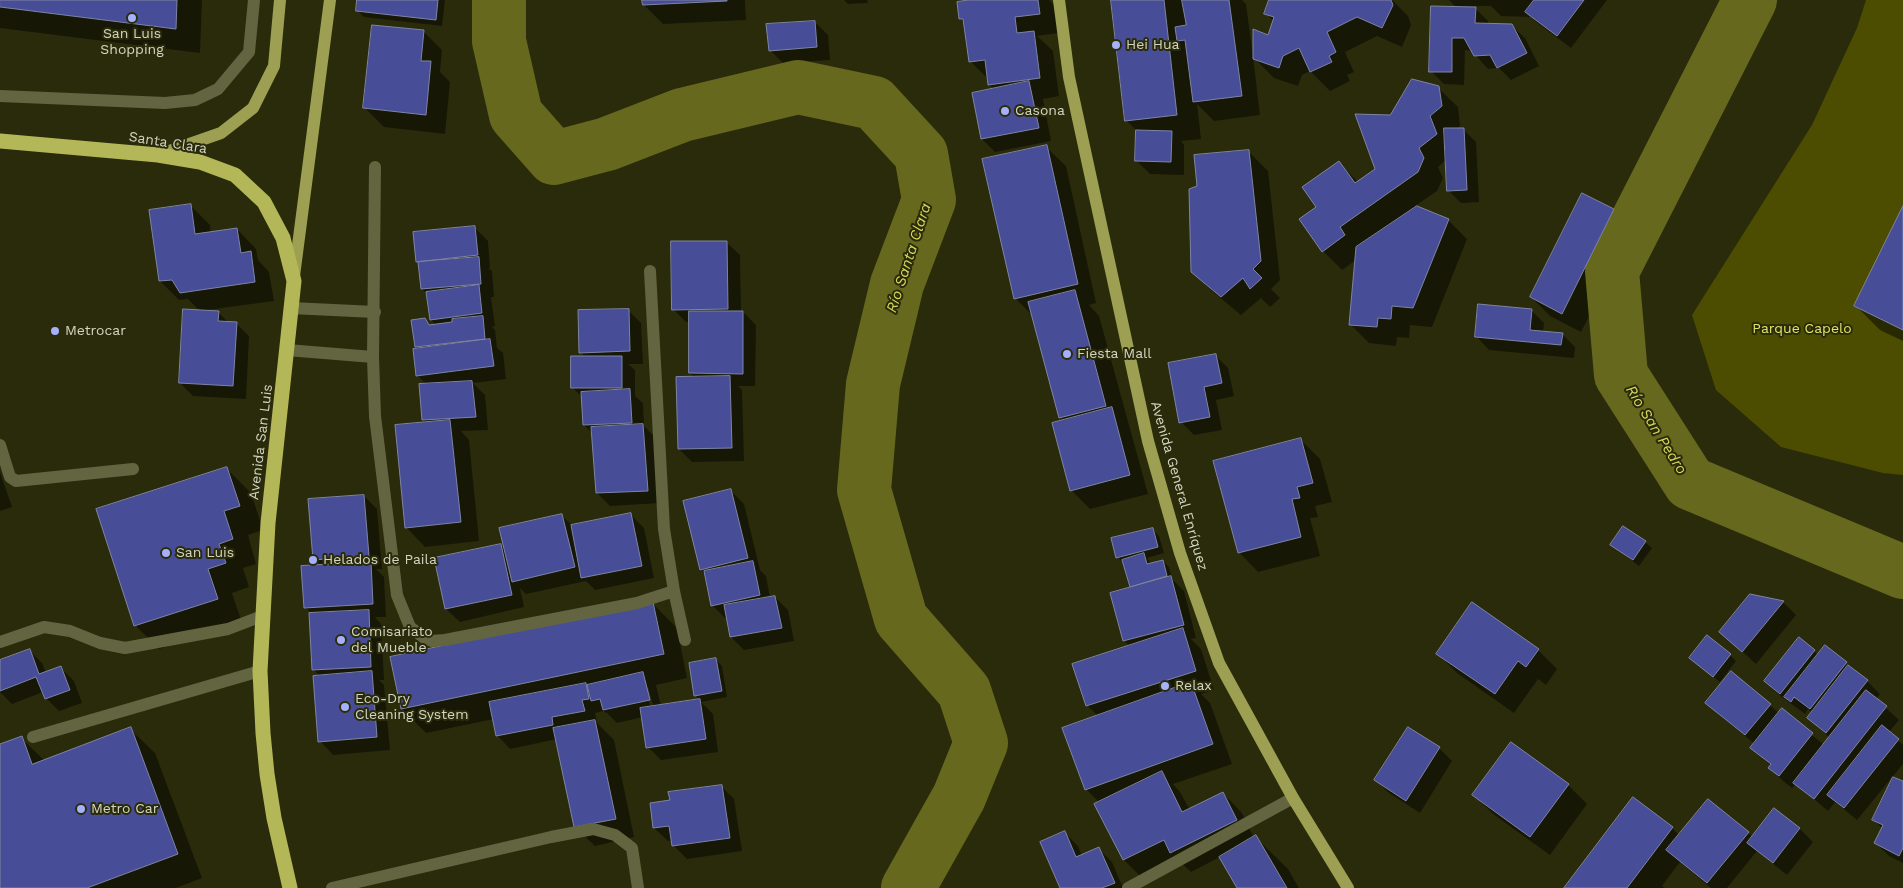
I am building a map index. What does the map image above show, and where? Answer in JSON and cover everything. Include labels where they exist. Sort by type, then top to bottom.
[{"type":"highway","name":"Santa Clara","points":[[0,141],[158,154],[200,162],[234,175],[264,202],[283,238],[294,281]]},
{"type":"highway","name":"Avenida San Luis","points":[[290,888],[274,818],[267,774],[260,671],[268,523],[294,281]]},
{"type":"main road","points":[[158,154],[221,133],[252,108],[274,66],[280,0]]},
{"type":"main road","name":"Avenida San Luis","points":[[294,281],[330,0]]},
{"type":"main road","name":"Avenida General Enríquez","points":[[1059,0],[1070,77],[1148,441],[1177,544],[1219,663],[1293,798],[1348,888]]},
{"type":"street","points":[[0,96],[165,103],[195,100],[218,89],[249,52],[254,0]]},
{"type":"street","points":[[375,167],[374,416],[397,595],[410,627],[432,641],[445,640],[637,603],[674,591]]},
{"type":"street","points":[[650,272],[664,528],[674,591],[685,640]]},
{"type":"street","points":[[291,308],[375,312]]},
{"type":"street","points":[[288,350],[373,357]]},
{"type":"street","points":[[0,445],[10,477],[16,481],[133,469]]},
{"type":"street","points":[[0,642],[44,627],[70,631],[100,643],[125,648],[228,629],[262,616]]},
{"type":"street","points":[[33,737],[260,671]]},
{"type":"street","points":[[1128,888],[1293,798]]},
{"type":"street","points":[[332,888],[541,839],[593,829],[616,835],[632,848],[638,888]]},
{"type":"green space","name":"Parque Capelo","points":[[1866,0],[1903,0],[1903,475],[1883,473],[1781,447],[1716,390],[1692,315],[1812,125],[1857,28]]},
{"type":"building","name":"San Luis Shopping","points":[[0,0],[177,0],[176,29],[0,7]]},
{"type":"building","points":[[357,0],[438,0],[436,20],[356,11]]},
{"type":"building","points":[[642,0],[727,0],[727,1],[643,5]]},
{"type":"building","points":[[969,0],[1038,0],[1040,14],[1015,17],[1017,33],[1034,31],[1040,78],[988,85],[985,60],[969,62],[963,19],[959,19],[957,2]]},
{"type":"building","points":[[1111,0],[1164,0],[1177,115],[1125,121]]},
{"type":"building","points":[[1182,0],[1229,0],[1242,96],[1193,102],[1185,40],[1177,41],[1175,27],[1186,25]]},
{"type":"building","points":[[1269,0],[1391,0],[1393,5],[1382,28],[1357,17],[1327,32],[1336,52],[1329,56],[1332,62],[1310,72],[1299,48],[1283,56],[1279,68],[1253,59],[1253,29],[1268,35],[1274,17],[1264,14]]},
{"type":"building","points":[[1534,0],[1584,0],[1557,36],[1525,12]]},
{"type":"building","points":[[1431,6],[1476,7],[1475,23],[1512,24],[1527,53],[1497,68],[1490,55],[1474,56],[1464,38],[1452,38],[1452,72],[1429,72]]},
{"type":"building","points":[[815,21],[817,47],[769,51],[766,24]]},
{"type":"building","points":[[372,25],[424,30],[421,61],[431,61],[426,115],[363,108]]},
{"type":"building","points":[[1412,79],[1439,86],[1442,106],[1430,116],[1437,134],[1419,148],[1424,158],[1418,172],[1340,227],[1345,235],[1322,252],[1299,219],[1316,207],[1302,187],[1339,161],[1355,183],[1375,169],[1355,114],[1390,115]]},
{"type":"building","name":"Casona","points":[[1029,81],[1039,128],[981,139],[972,93]]},
{"type":"building","points":[[1444,128],[1464,128],[1467,190],[1447,191]]},
{"type":"building","points":[[1136,130],[1172,131],[1171,162],[1135,161]]},
{"type":"building","points":[[1047,145],[1078,284],[1014,299],[982,159]]},
{"type":"building","points":[[1249,150],[1261,261],[1253,269],[1262,278],[1250,289],[1243,278],[1221,297],[1191,272],[1189,189],[1197,186],[1194,155]]},
{"type":"building","points":[[1582,193],[1614,209],[1562,314],[1530,297]]},
{"type":"building","points":[[191,204],[195,234],[237,228],[241,253],[251,251],[255,282],[180,293],[172,280],[159,281],[149,210]]},
{"type":"building","points":[[1417,206],[1449,219],[1413,308],[1392,306],[1391,319],[1378,318],[1377,327],[1349,325],[1356,247]]},
{"type":"building","points":[[1903,206],[1903,330],[1854,306]]},
{"type":"building","points":[[475,226],[478,255],[416,262],[413,232]]},
{"type":"building","points":[[671,241],[727,241],[728,309],[672,310]]},
{"type":"building","points":[[479,257],[481,284],[421,289],[418,262]]},
{"type":"building","points":[[479,285],[482,313],[430,320],[426,292]]},
{"type":"building","name":"Fiesta Mall","points":[[1075,290],[1106,406],[1059,418],[1028,302]]},
{"type":"building","points":[[1478,304],[1532,309],[1530,330],[1563,333],[1561,345],[1475,337]]},
{"type":"building","points":[[183,309],[219,311],[218,321],[237,322],[233,386],[179,383]]},
{"type":"building","points":[[629,309],[630,351],[579,353],[578,310]]},
{"type":"building","points":[[689,311],[743,311],[743,374],[689,373]]},
{"type":"building","points":[[483,316],[485,339],[415,347],[411,320],[425,318],[429,325],[452,322],[452,319]]},
{"type":"building","points":[[490,339],[494,366],[416,376],[413,349]]},
{"type":"building","points":[[1216,354],[1222,383],[1204,387],[1210,417],[1179,423],[1168,363]]},
{"type":"building","points":[[571,356],[622,356],[622,388],[571,388]]},
{"type":"building","points":[[730,376],[732,448],[678,449],[676,377]]},
{"type":"building","points":[[472,381],[476,417],[422,420],[419,384]]},
{"type":"building","points":[[630,389],[632,423],[583,425],[581,392]]},
{"type":"building","points":[[1112,407],[1130,475],[1070,491],[1052,423]]},
{"type":"building","points":[[450,420],[461,522],[405,528],[395,425]]},
{"type":"building","points":[[643,424],[648,491],[596,493],[591,427]]},
{"type":"building","points":[[1301,438],[1313,483],[1297,487],[1300,498],[1292,499],[1301,537],[1238,553],[1213,461]]},
{"type":"building","name":"San Luis","points":[[227,467],[240,506],[224,511],[233,539],[219,544],[226,563],[208,569],[218,599],[134,626],[96,509]]},
{"type":"building","points":[[731,489],[748,558],[700,570],[683,501]]},
{"type":"building","points":[[364,495],[369,556],[313,560],[308,499]]},
{"type":"building","points":[[631,513],[642,566],[581,578],[571,525]]},
{"type":"building","points":[[562,514],[575,567],[512,582],[499,528]]},
{"type":"building","points":[[1623,526],[1646,541],[1633,560],[1610,545]]},
{"type":"building","points":[[1153,528],[1158,547],[1116,558],[1111,538]]},
{"type":"building","points":[[501,544],[512,595],[445,609],[434,558]]},
{"type":"building","points":[[1144,553],[1147,564],[1163,560],[1167,576],[1130,587],[1122,560]]},
{"type":"building","points":[[753,561],[760,595],[711,606],[704,571]]},
{"type":"building","points":[[371,562],[373,604],[304,608],[301,566]]},
{"type":"building","points":[[1171,576],[1184,625],[1123,641],[1110,593]]},
{"type":"building","points":[[1750,594],[1784,601],[1742,652],[1719,632]]},
{"type":"building","points":[[775,596],[782,628],[730,637],[724,605]]},
{"type":"building","points":[[653,602],[664,654],[401,709],[390,657]]},
{"type":"building","points":[[1472,602],[1539,649],[1526,667],[1518,661],[1495,694],[1436,654]]},
{"type":"building","name":"Comisariato del Mueble","points":[[369,610],[371,667],[312,670],[309,613]]},
{"type":"building","points":[[1183,628],[1196,671],[1086,706],[1072,664]]},
{"type":"building","points":[[1707,635],[1731,654],[1713,677],[1689,658]]},
{"type":"building","points":[[1799,637],[1815,650],[1780,694],[1764,681]]},
{"type":"building","points":[[1825,645],[1847,662],[1810,709],[1794,697],[1791,702],[1784,697]]},
{"type":"building","points":[[30,649],[39,674],[61,666],[70,690],[45,699],[36,677],[0,691],[0,660]]},
{"type":"building","points":[[716,658],[722,691],[694,696],[689,663]]},
{"type":"building","points":[[1848,665],[1868,680],[1826,733],[1807,718]]},
{"type":"building","name":"Eco-Dry Cleaning System","points":[[372,671],[377,737],[318,742],[313,676]]},
{"type":"building","points":[[1731,671],[1771,704],[1745,735],[1705,703]]},
{"type":"building","points":[[643,672],[650,700],[603,710],[600,699],[591,701],[587,685]]},
{"type":"building","points":[[1191,682],[1213,744],[1085,790],[1062,728]]},
{"type":"building","points":[[586,683],[589,699],[582,700],[585,711],[552,717],[553,725],[496,736],[489,702]]},
{"type":"building","points":[[1866,690],[1887,706],[1814,799],[1793,783]]},
{"type":"building","points":[[700,699],[706,739],[646,748],[640,708]]},
{"type":"building","points":[[1782,708],[1813,733],[1779,776],[1768,768],[1771,764],[1750,748]]},
{"type":"building","points":[[595,720],[616,819],[574,827],[553,728]]},
{"type":"building","points":[[1882,725],[1899,739],[1844,808],[1827,795]]},
{"type":"building","name":"Metro Car","points":[[131,727],[178,854],[87,888],[0,888],[0,744],[22,736],[32,764]]},
{"type":"building","points":[[1408,727],[1440,747],[1406,801],[1374,780]]},
{"type":"building","points":[[1511,742],[1569,784],[1530,837],[1472,795]]},
{"type":"building","points":[[1162,771],[1182,812],[1223,792],[1237,820],[1170,853],[1164,840],[1123,860],[1094,804]]},
{"type":"building","points":[[1893,777],[1903,781],[1903,848],[1899,856],[1874,843],[1883,825],[1872,820]]},
{"type":"building","points":[[722,785],[730,838],[672,846],[669,826],[653,828],[650,803],[670,800],[668,792]]},
{"type":"building","points":[[1633,797],[1673,827],[1627,888],[1564,888]]},
{"type":"building","points":[[1708,799],[1749,832],[1707,883],[1666,850]]},
{"type":"building","points":[[1774,808],[1800,828],[1773,863],[1747,843]]},
{"type":"building","points":[[1065,831],[1076,857],[1099,847],[1115,883],[1102,888],[1060,888],[1040,842]]},
{"type":"building","points":[[1256,835],[1287,888],[1237,888],[1219,857]]},
{"type":"waterway","name":"Río Santa Clara","points":[[499,0],[499,41],[516,115],[554,158],[607,144],[682,115],[798,87],[874,103],[921,154],[929,200],[897,284],[873,384],[864,490],[901,619],[964,691],[981,743],[959,797],[908,888]]},
{"type":"waterway","name":"Río San Pedro","points":[[1750,0],[1612,271],[1621,375],[1690,483],[1903,572]]},
{"type":"place","name":"San Luis Shopping","points":[[132,18]]},
{"type":"place","name":"Hei Hua","points":[[1116,45]]},
{"type":"place","name":"Casona","points":[[1005,111]]},
{"type":"place","name":"Metrocar","points":[[55,331]]},
{"type":"place","name":"Fiesta Mall","points":[[1067,354]]},
{"type":"place","name":"San Luis","points":[[166,553]]},
{"type":"place","name":"Helados de Paila","points":[[313,560]]},
{"type":"place","name":"Comisariato del Mueble","points":[[341,640]]},
{"type":"place","name":"Relax","points":[[1165,686]]},
{"type":"place","name":"Eco-Dry Cleaning System","points":[[345,707]]},
{"type":"place","name":"Metro Car","points":[[81,809]]}]
